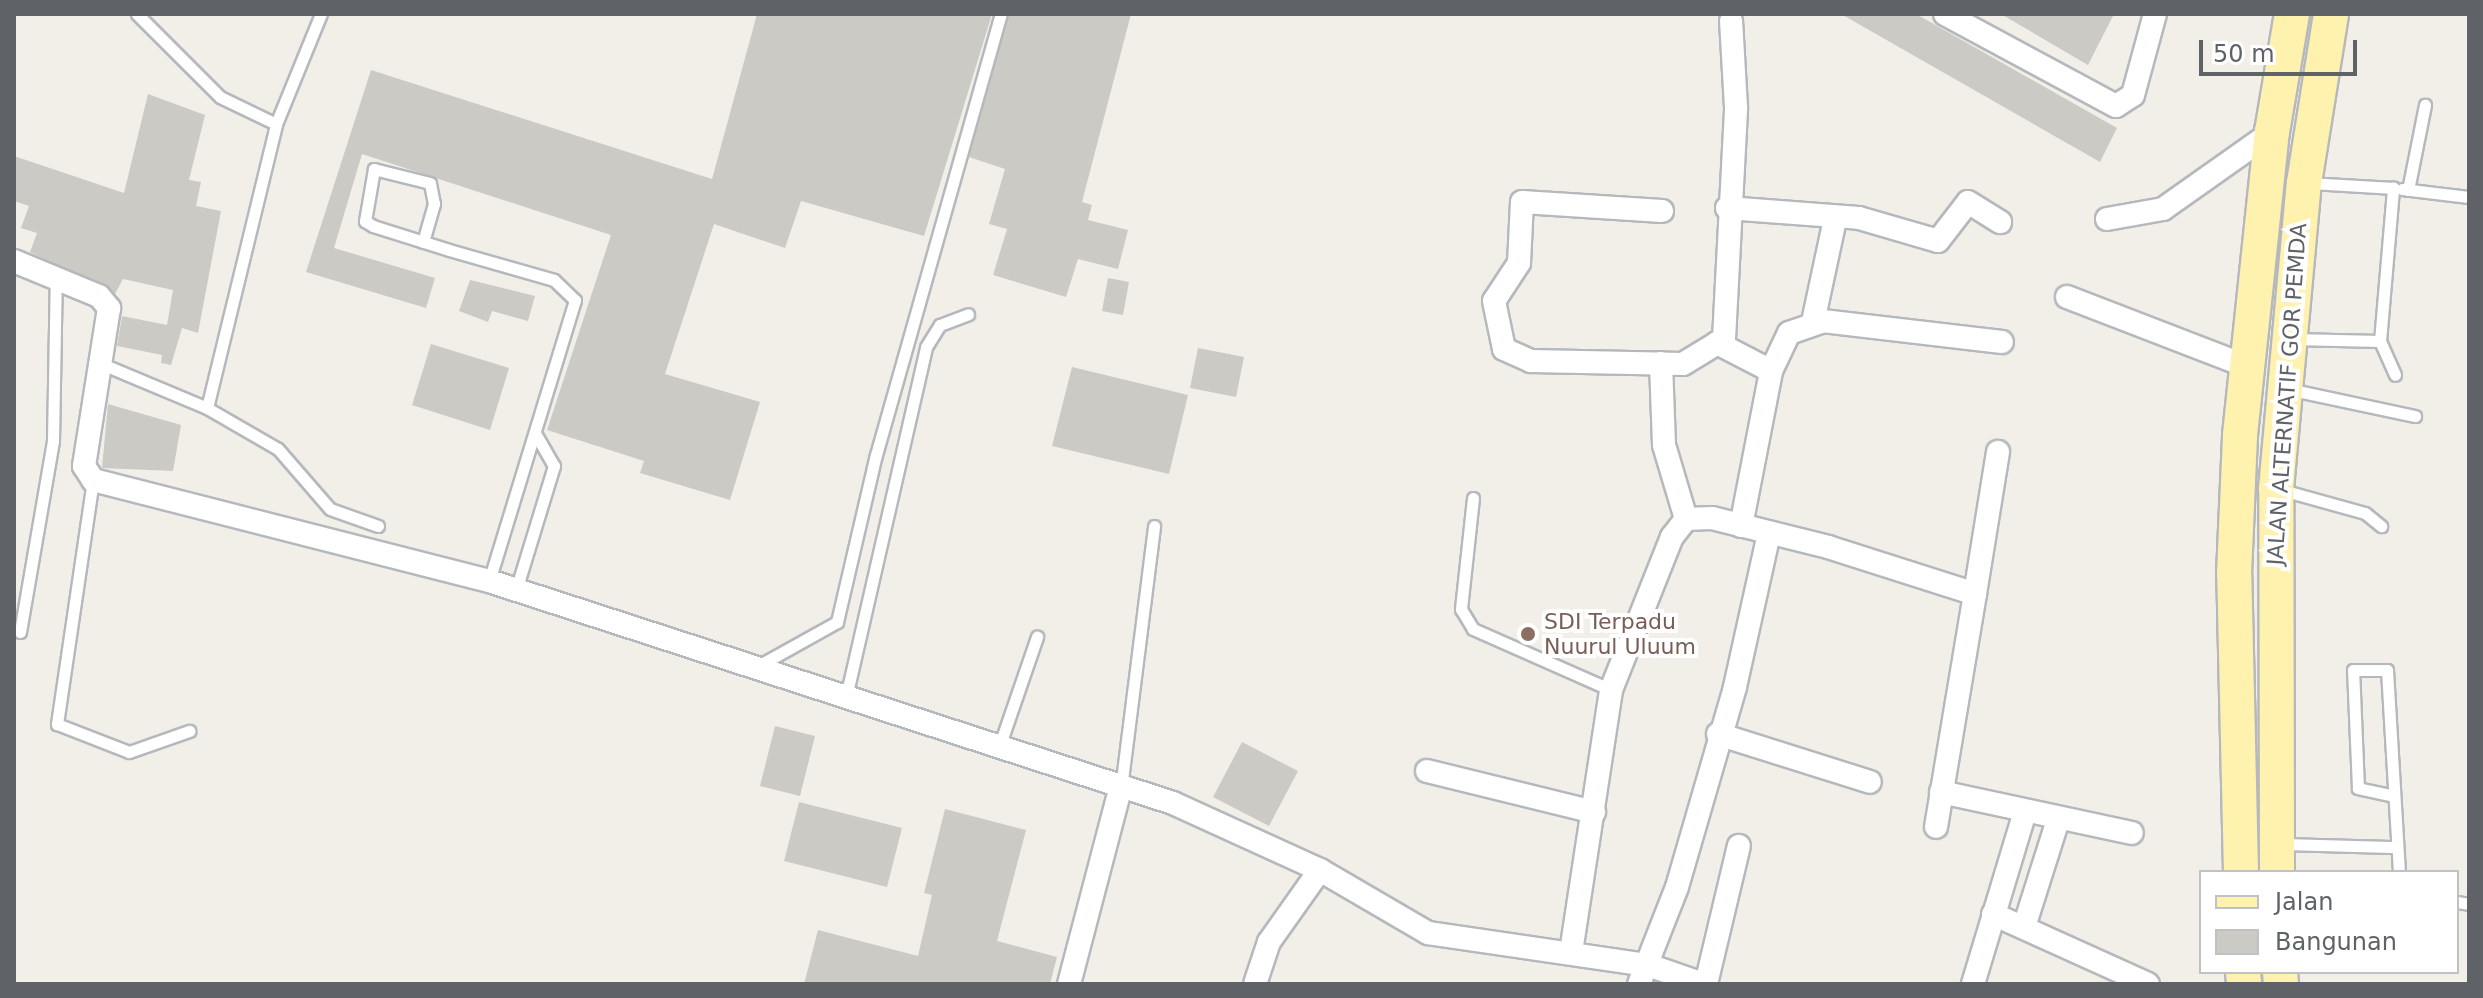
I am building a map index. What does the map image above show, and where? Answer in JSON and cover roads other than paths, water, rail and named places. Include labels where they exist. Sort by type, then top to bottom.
[{"type":"main road","name":"JALAN ALTERNATIF GOR PEMDA","points":[[2241,870],[2234,574],[2246,366],[2272,132],[2292,14]]},
{"type":"main road","name":"JALAN ALTERNATIF GOR PEMDA","points":[[2276,858],[2276,489],[2287,338],[2304,183],[2331,14]]},
{"type":"street","points":[[1945,14],[2116,106],[2133,95],[2155,14]]},
{"type":"street","points":[[1662,211],[1522,202],[1519,263],[1494,301],[1504,349],[1516,357],[1683,364],[1724,339],[1727,208],[1736,107],[1731,21]]},
{"type":"street","points":[[2107,219],[2163,209],[2272,132]]},
{"type":"street","points":[[1727,208],[1835,219],[1859,218],[1938,241],[1968,202],[2000,222]]},
{"type":"street","points":[[1813,322],[1835,219]]},
{"type":"street","points":[[14,261],[56,276],[105,300],[102,364],[84,466],[93,480],[489,581],[1120,790],[1173,803],[1320,870],[1428,933],[1571,952],[1644,975],[1704,984],[1739,846]]},
{"type":"street","points":[[2067,297],[2246,366]]},
{"type":"street","points":[[1741,526],[1771,371],[1789,333],[1813,322],[2002,342]]},
{"type":"street","points":[[1717,343],[1771,371]]},
{"type":"street","points":[[1661,363],[1664,445],[1686,519]]},
{"type":"street","points":[[1936,827],[1998,452]]},
{"type":"street","points":[[1686,519],[1741,526],[1975,594]]},
{"type":"street","points":[[1571,952],[1611,690],[1672,537],[1686,519]]},
{"type":"street","points":[[1644,975],[1718,734],[1769,534]]},
{"type":"street","points":[[1718,734],[1870,782]]},
{"type":"street","points":[[1427,771],[1594,812]]},
{"type":"street","points":[[1069,984],[1120,790]]},
{"type":"street","points":[[1941,792],[2024,815],[2132,833]]},
{"type":"street","points":[[1973,984],[2024,815]]},
{"type":"street","points":[[2024,927],[2058,820]]},
{"type":"street","points":[[1255,984],[1269,942],[1320,870]]},
{"type":"street","points":[[1993,914],[2148,984]]},
{"type":"lane","points":[[137,14],[220,97],[276,124]]},
{"type":"lane","points":[[207,408],[276,124],[321,14]]},
{"type":"lane","points":[[753,668],[837,622],[876,455],[1001,14]]},
{"type":"lane","points":[[2408,190],[2425,105]]},
{"type":"lane","points":[[423,242],[434,204],[430,183],[374,169],[365,221],[423,242],[570,289],[575,300],[489,581]]},
{"type":"lane","points":[[2304,183],[2393,188],[2469,197]]},
{"type":"lane","points":[[2393,188],[2380,341],[2395,375]]},
{"type":"lane","points":[[20,632],[53,441],[56,276]]},
{"type":"lane","points":[[845,699],[926,347],[940,325],[968,314]]},
{"type":"lane","points":[[2287,338],[2380,341]]},
{"type":"lane","points":[[102,364],[207,408],[278,449],[330,509],[378,526]]},
{"type":"lane","points":[[2283,389],[2415,416]]},
{"type":"lane","points":[[516,590],[554,466],[536,435]]},
{"type":"lane","points":[[93,480],[57,724],[129,752],[189,731]]},
{"type":"lane","points":[[2276,489],[2365,513],[2381,526]]},
{"type":"lane","points":[[1473,498],[1461,609],[1473,629],[1611,690]]},
{"type":"lane","points":[[1120,790],[1154,526]]},
{"type":"lane","points":[[998,750],[1037,637]]},
{"type":"lane","points":[[2390,795],[2358,788],[2353,670],[2387,670],[2390,795],[2399,870]]},
{"type":"lane","points":[[2276,858],[2394,847]]},
{"type":"place","name":"SDI Terpadu Nuurul Uluum","points":[[1528,634]]}]
